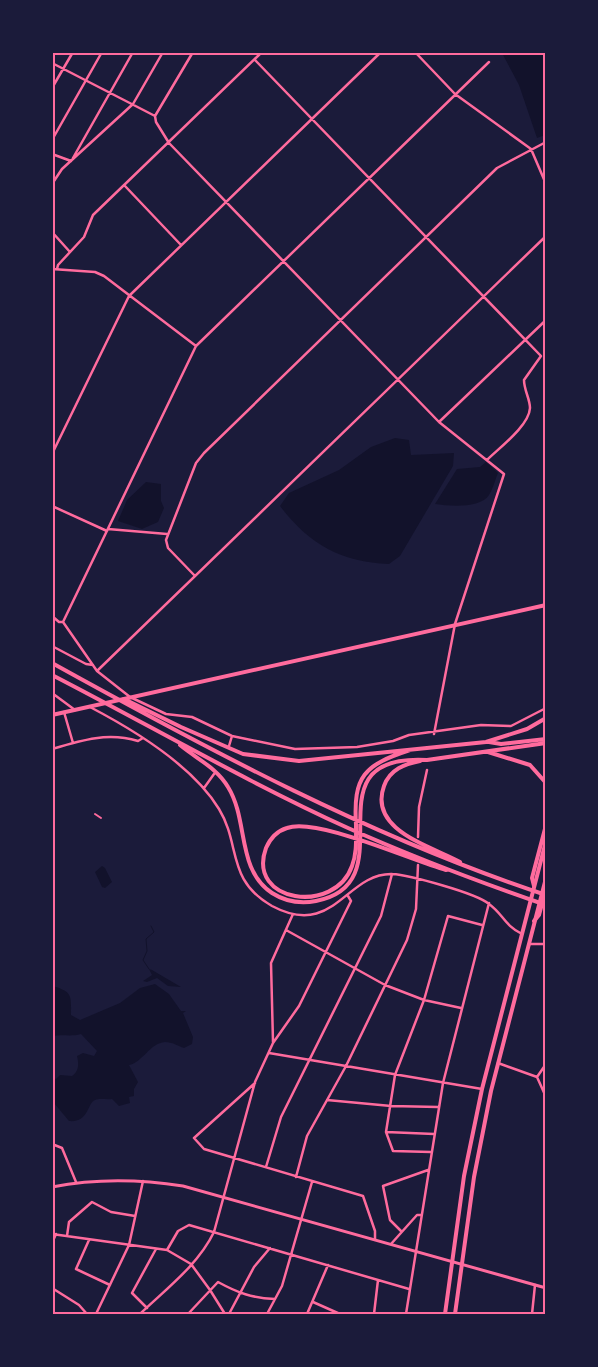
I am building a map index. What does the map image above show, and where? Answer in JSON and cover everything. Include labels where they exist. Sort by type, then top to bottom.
[{"type":"highway","points":[[52,715],[546,605]]},
{"type":"highway","points":[[52,663],[179,732],[347,816],[472,869],[546,895]]},
{"type":"highway","points":[[52,675],[175,741],[347,827],[465,876],[546,905]]},
{"type":"highway","points":[[81,679],[181,727],[243,754],[284,760],[326,760],[486,742],[519,733],[546,718]]},
{"type":"highway","points":[[175,741],[212,768],[224,781],[235,802],[247,856],[254,874],[269,891],[294,902],[314,901],[331,896],[345,886],[354,873],[361,847],[360,800],[366,782],[373,772],[382,765],[405,759],[427,760]]},
{"type":"highway","points":[[472,869],[404,835],[392,825],[385,815],[382,793],[387,779],[405,764],[488,752],[497,748],[546,741]]},
{"type":"highway","points":[[486,742],[501,744],[546,741]]},
{"type":"highway","points":[[410,750],[380,761],[370,768],[363,778],[355,799],[356,854],[351,870],[343,882],[321,895],[294,898],[279,891],[267,879],[263,867],[265,852],[272,838],[286,828],[303,825],[348,837],[374,846],[465,876]]},
{"type":"highway","points":[[488,752],[530,765],[546,784]]},
{"type":"highway","points":[[534,886],[532,878],[546,825]]},
{"type":"highway","points":[[445,1314],[464,1176],[482,1089],[546,841]]},
{"type":"highway","points":[[455,1314],[474,1177],[498,1063],[546,878]]},
{"type":"highway","points":[[534,922],[539,915],[546,890]]},
{"type":"main road","points":[[52,1187],[76,1182],[103,1180],[143,1181],[183,1186],[546,1288]]},
{"type":"street","points":[[52,88],[73,52]]},
{"type":"street","points":[[52,140],[102,52]]},
{"type":"street","points":[[71,161],[133,52]]},
{"type":"street","points":[[52,184],[62,169],[133,104],[163,52]]},
{"type":"street","points":[[193,52],[155,116],[156,122],[169,143],[439,422],[504,474],[456,624],[435,733]]},
{"type":"street","points":[[57,269],[84,237],[93,216],[262,52]]},
{"type":"street","points":[[52,454],[130,296],[381,52]]},
{"type":"street","points":[[415,52],[455,94],[531,148],[546,184]]},
{"type":"street","points":[[255,60],[541,356],[524,380],[530,408],[518,430],[487,460]]},
{"type":"street","points":[[63,622],[196,346],[489,62]]},
{"type":"street","points":[[52,63],[155,116]]},
{"type":"street","points":[[195,576],[166,546],[167,534],[196,463],[204,452],[502,164],[546,142]]},
{"type":"street","points":[[52,154],[71,161]]},
{"type":"street","points":[[125,186],[181,245]]},
{"type":"street","points":[[52,232],[70,252]]},
{"type":"street","points":[[97,671],[545,237]]},
{"type":"street","points":[[52,269],[95,272],[196,346]]},
{"type":"street","points":[[439,422],[546,320]]},
{"type":"street","points":[[52,506],[107,530],[167,534]]},
{"type":"street","points":[[52,616],[59,622],[63,622],[97,671],[130,697],[166,714],[192,717],[232,736],[295,749],[318,749],[393,741],[409,735],[435,733],[481,725],[510,726],[529,719],[546,708]]},
{"type":"street","points":[[52,646],[86,664],[93,665]]},
{"type":"street","points":[[52,693],[75,710]]},
{"type":"street","points":[[89,707],[144,737],[204,788],[220,810],[236,861],[248,886],[260,898],[294,914],[314,913],[329,909],[348,896],[361,883],[375,876],[392,874],[455,890],[489,903],[510,929],[522,934]]},
{"type":"street","points":[[64,712],[73,743]]},
{"type":"street","points":[[228,746],[232,736]]},
{"type":"street","points":[[52,749],[91,738],[128,738],[138,740],[144,737]]},
{"type":"street","points":[[418,837],[418,807],[427,770]]},
{"type":"street","points":[[204,788],[214,774]]},
{"type":"street","points":[[95,814],[101,818]]},
{"type":"street","points":[[296,1177],[307,1136],[346,1066],[407,940],[413,922],[418,865]]},
{"type":"street","points":[[266,1168],[281,1117],[381,916],[392,874]]},
{"type":"street","points":[[140,1314],[191,1264],[208,1244],[214,1232],[255,1082],[273,1043],[299,1006],[326,952],[351,901],[348,896]]},
{"type":"street","points":[[406,1314],[443,1083],[489,903]]},
{"type":"street","points":[[273,1043],[272,963],[294,914]]},
{"type":"street","points":[[431,1152],[393,1151],[386,1132],[395,1075],[424,1000],[448,916],[482,925]]},
{"type":"street","points":[[286,930],[386,985],[424,1000],[461,1008]]},
{"type":"street","points":[[529,944],[546,944]]},
{"type":"street","points":[[269,1053],[482,1089]]},
{"type":"street","points":[[498,1063],[536,1077],[546,1097]]},
{"type":"street","points":[[536,1077],[546,1064]]},
{"type":"street","points":[[255,1082],[194,1138],[204,1149],[363,1196],[375,1239]]},
{"type":"street","points":[[327,1100],[391,1106],[439,1107]]},
{"type":"street","points":[[386,1132],[434,1134]]},
{"type":"street","points":[[52,1144],[62,1148],[76,1182]]},
{"type":"street","points":[[401,1231],[390,1220],[383,1186],[428,1170]]},
{"type":"street","points":[[96,1314],[129,1245],[143,1181]]},
{"type":"street","points":[[268,1314],[282,1286],[312,1182]]},
{"type":"street","points":[[67,1236],[69,1222],[92,1202],[111,1212],[135,1216]]},
{"type":"street","points":[[391,1244],[417,1215],[421,1215]]},
{"type":"street","points":[[167,1250],[178,1231],[189,1224],[410,1289]]},
{"type":"street","points":[[52,1243],[54,1234],[167,1250],[191,1264],[210,1290],[224,1314]]},
{"type":"street","points":[[89,1240],[76,1269],[110,1285]]},
{"type":"street","points":[[229,1314],[254,1267],[270,1248]]},
{"type":"street","points":[[147,1308],[132,1293],[156,1249]]},
{"type":"street","points":[[307,1314],[328,1265]]},
{"type":"street","points":[[374,1314],[378,1280]]},
{"type":"street","points":[[188,1314],[218,1282],[240,1294],[254,1298],[275,1299]]},
{"type":"street","points":[[532,1314],[535,1285]]},
{"type":"street","points":[[52,1288],[79,1305],[87,1314]]},
{"type":"street","points":[[313,1302],[334,1313],[340,1314]]},
{"type":"shaded area","points":[[502,53],[545,53],[545,135],[537,138],[519,85]]},
{"type":"shaded area","points":[[395,438],[409,440],[411,455],[454,453],[453,466],[400,556],[389,564],[355,559],[327,549],[302,531],[280,506],[289,493],[339,470],[371,447]]},
{"type":"shaded area","points":[[486,462],[498,473],[489,495],[485,499],[479,503],[464,506],[435,504],[457,469],[480,467]]},
{"type":"shaded area","points":[[146,482],[161,484],[161,501],[164,508],[158,522],[142,529],[118,521],[127,500]]},
{"type":"shaded area","points":[[102,866],[112,882],[105,888],[102,887],[95,872]]},
{"type":"shaded area","points":[[149,969],[181,987],[168,986],[157,978],[147,982],[143,981],[152,975]]},
{"type":"shaded area","points":[[155,984],[169,994],[181,1011],[186,1011],[183,1013],[193,1037],[192,1044],[184,1048],[168,1042],[155,1046],[138,1061],[129,1065],[138,1082],[134,1089],[134,1096],[129,1097],[130,1103],[119,1106],[112,1099],[95,1100],[84,1116],[76,1121],[69,1121],[54,1103],[53,1078],[56,1079],[60,1075],[72,1076],[78,1067],[77,1056],[83,1053],[94,1056],[97,1051],[81,1034],[53,1036],[53,986],[64,990],[70,996],[71,1015],[80,1020],[120,1003],[140,988]]},
{"type":"waterway","points":[[149,969],[143,960],[147,951],[146,939],[154,932],[151,926]]}]
